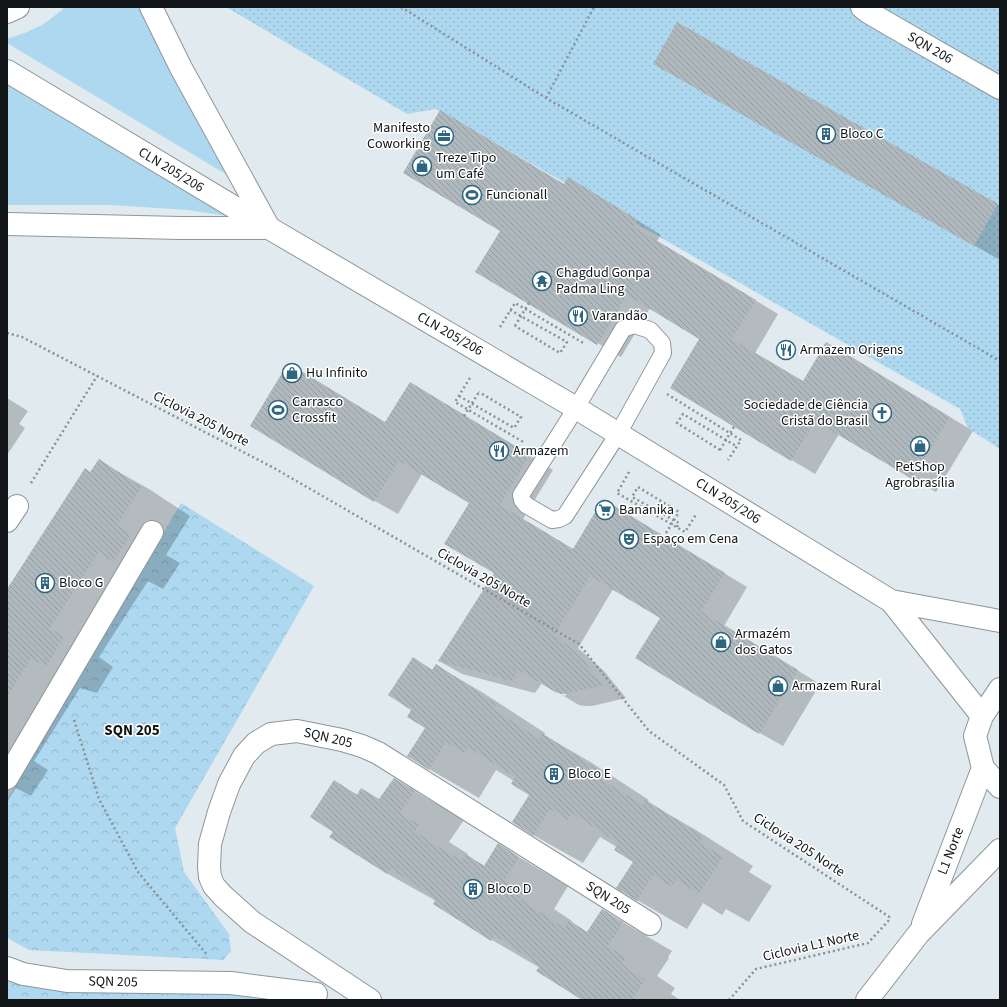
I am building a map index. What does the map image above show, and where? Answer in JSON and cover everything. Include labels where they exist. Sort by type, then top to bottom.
[{"type":"street","points":[[7,12],[18,7]]},
{"type":"street","points":[[7,224],[181,228],[268,228],[181,68],[151,7]]},
{"type":"street","name":"SQN 206","points":[[862,7],[868,12],[1000,88]]},
{"type":"street","name":"CLN 205/206","points":[[7,71],[268,228],[576,408],[891,601],[982,716]]},
{"type":"street","points":[[7,778],[152,532]]},
{"type":"street","name":"CLN 205/206","points":[[891,601],[1000,621]]},
{"type":"street","points":[[1000,688],[982,716],[975,736],[983,768],[1000,787]]},
{"type":"street","name":"SQN 205","points":[[370,1000],[252,922],[223,896],[214,886],[210,877],[210,844],[229,784],[244,756],[256,743],[271,734],[298,731],[342,740],[378,753],[650,924]]},
{"type":"street","name":"L1 Norte","points":[[919,933],[983,768]]},
{"type":"street","name":"L1 Norte","points":[[866,1000],[919,933],[1000,850]]},
{"type":"street","name":"SQN 205","points":[[7,968],[23,974],[67,981],[231,983],[314,997],[328,971]]},
{"type":"lane","points":[[634,325],[650,330],[662,343],[664,352],[618,434],[565,516],[552,520],[526,505],[522,500],[522,496],[623,329],[634,325]]},
{"type":"path","points":[[401,7],[546,98],[1000,361]]},
{"type":"path","points":[[546,98],[594,7]]},
{"type":"path","points":[[500,327],[515,303],[586,344]]},
{"type":"path","points":[[510,310],[567,342],[560,353],[515,326],[529,303]]},
{"type":"path","name":"Ciclovia 205 Norte","points":[[7,333],[22,337],[274,468],[580,644],[649,731],[724,785],[743,821],[891,918]]},
{"type":"path","points":[[12,514],[97,376]]},
{"type":"path","points":[[471,376],[455,402],[528,445]]},
{"type":"path","points":[[459,396],[514,428],[521,417],[479,392],[464,416]]},
{"type":"path","points":[[663,392],[741,440],[728,460]]},
{"type":"path","points":[[736,425],[726,440],[720,450],[677,423],[683,414],[726,440],[736,446]]},
{"type":"path","points":[[607,452],[632,467],[617,493],[685,532],[698,511]]},
{"type":"path","points":[[666,533],[678,512],[638,488],[632,497],[679,524],[677,527]]},
{"type":"path","points":[[62,683],[99,799],[138,872],[231,983]]},
{"type":"path","points":[[891,918],[919,933]]},
{"type":"path","name":"Ciclovia L1 Norte","points":[[729,1000],[756,970],[868,943],[891,918]]},
{"type":"green space","points":[[64,7],[140,7],[234,179],[7,43],[7,39],[44,24]]},
{"type":"green space","points":[[226,7],[1000,7],[1000,449],[968,428],[960,409],[436,109],[407,114]]},
{"type":"green space","points":[[7,84],[228,216],[188,210],[112,205],[7,205]]},
{"type":"green space","points":[[181,503],[314,586],[175,828],[184,872],[229,934],[231,951],[223,960],[29,950],[7,938],[7,800]]},
{"type":"green space","points":[[7,979],[278,998],[281,1000],[7,1000]]},
{"type":"building","name":"Bloco C","points":[[677,22],[998,204],[974,246],[653,64]]},
{"type":"building","points":[[440,110],[564,184],[568,177],[638,220],[634,227],[756,300],[732,339],[803,381],[826,342],[950,417],[912,479],[815,421],[791,461],[670,388],[699,339],[627,295],[597,345],[475,272],[500,231],[403,173]]},
{"type":"building","points":[[288,363],[385,422],[410,382],[530,455],[500,505],[573,549],[603,499],[725,573],[701,611],[798,670],[759,734],[635,658],[660,618],[590,576],[555,634],[581,657],[604,685],[561,694],[555,692],[519,670],[512,681],[438,661],[494,573],[444,544],[469,503],[399,461],[374,502],[250,426]]},
{"type":"building","name":"Bloco G","points":[[99,459],[141,487],[117,525],[131,534],[113,562],[99,552],[50,628],[64,637],[47,665],[30,660],[7,697],[7,589],[85,468],[90,472]]},
{"type":"building","name":"Bloco E","points":[[413,657],[432,670],[436,664],[496,704],[493,709],[539,739],[542,733],[600,771],[596,776],[643,805],[646,800],[704,837],[700,842],[723,857],[699,894],[676,880],[672,887],[653,875],[637,901],[616,888],[633,862],[614,850],[618,843],[572,813],[568,820],[550,809],[533,836],[512,822],[529,795],[511,784],[515,777],[468,747],[464,753],[446,742],[429,770],[407,756],[425,728],[407,717],[411,710],[388,695]]},
{"type":"building","name":"Bloco D","points":[[394,778],[415,791],[400,813],[419,825],[415,831],[461,861],[466,854],[484,866],[498,843],[519,857],[505,880],[523,892],[519,898],[564,928],[569,920],[587,932],[602,909],[623,922],[608,946],[626,958],[622,964],[645,980],[632,1000],[582,1000],[536,971],[540,966],[495,935],[491,941],[433,904],[436,899],[391,869],[387,874],[329,837],[333,832],[310,817],[334,780],[357,795],[361,788],[379,799]]},
{"type":"place","name":"Bloco C","points":[[826,134]]},
{"type":"place","name":"Manifesto Coworking","points":[[444,136]]},
{"type":"place","name":"Treze Tipo um Café","points":[[422,166]]},
{"type":"place","name":"Funcionall","points":[[472,195]]},
{"type":"place","name":"Chagdud Gonpa Padma Ling","points":[[542,281]]},
{"type":"place","name":"Varandão","points":[[578,316]]},
{"type":"place","name":"Armazem Origens","points":[[786,350]]},
{"type":"place","name":"Hu Infinito","points":[[292,373]]},
{"type":"place","name":"Carrasco Crossfit","points":[[278,410]]},
{"type":"place","name":"Sociedade de Ciência Cristã do Brasil","points":[[882,413]]},
{"type":"place","name":"PetShop Agrobrasília","points":[[920,446]]},
{"type":"place","name":"Armazem","points":[[499,451]]},
{"type":"place","name":"Bananika","points":[[605,510]]},
{"type":"place","name":"Espaço em Cena","points":[[629,539]]},
{"type":"place","name":"Bloco G","points":[[45,583]]},
{"type":"place","name":"Armazém dos Gatos","points":[[721,642]]},
{"type":"place","name":"Armazem Rural","points":[[778,686]]},
{"type":"place","name":"Bloco E","points":[[554,774]]},
{"type":"place","name":"Bloco D","points":[[473,889]]},
{"type":"district","name":"SQN 205","points":[[132,730]]}]
